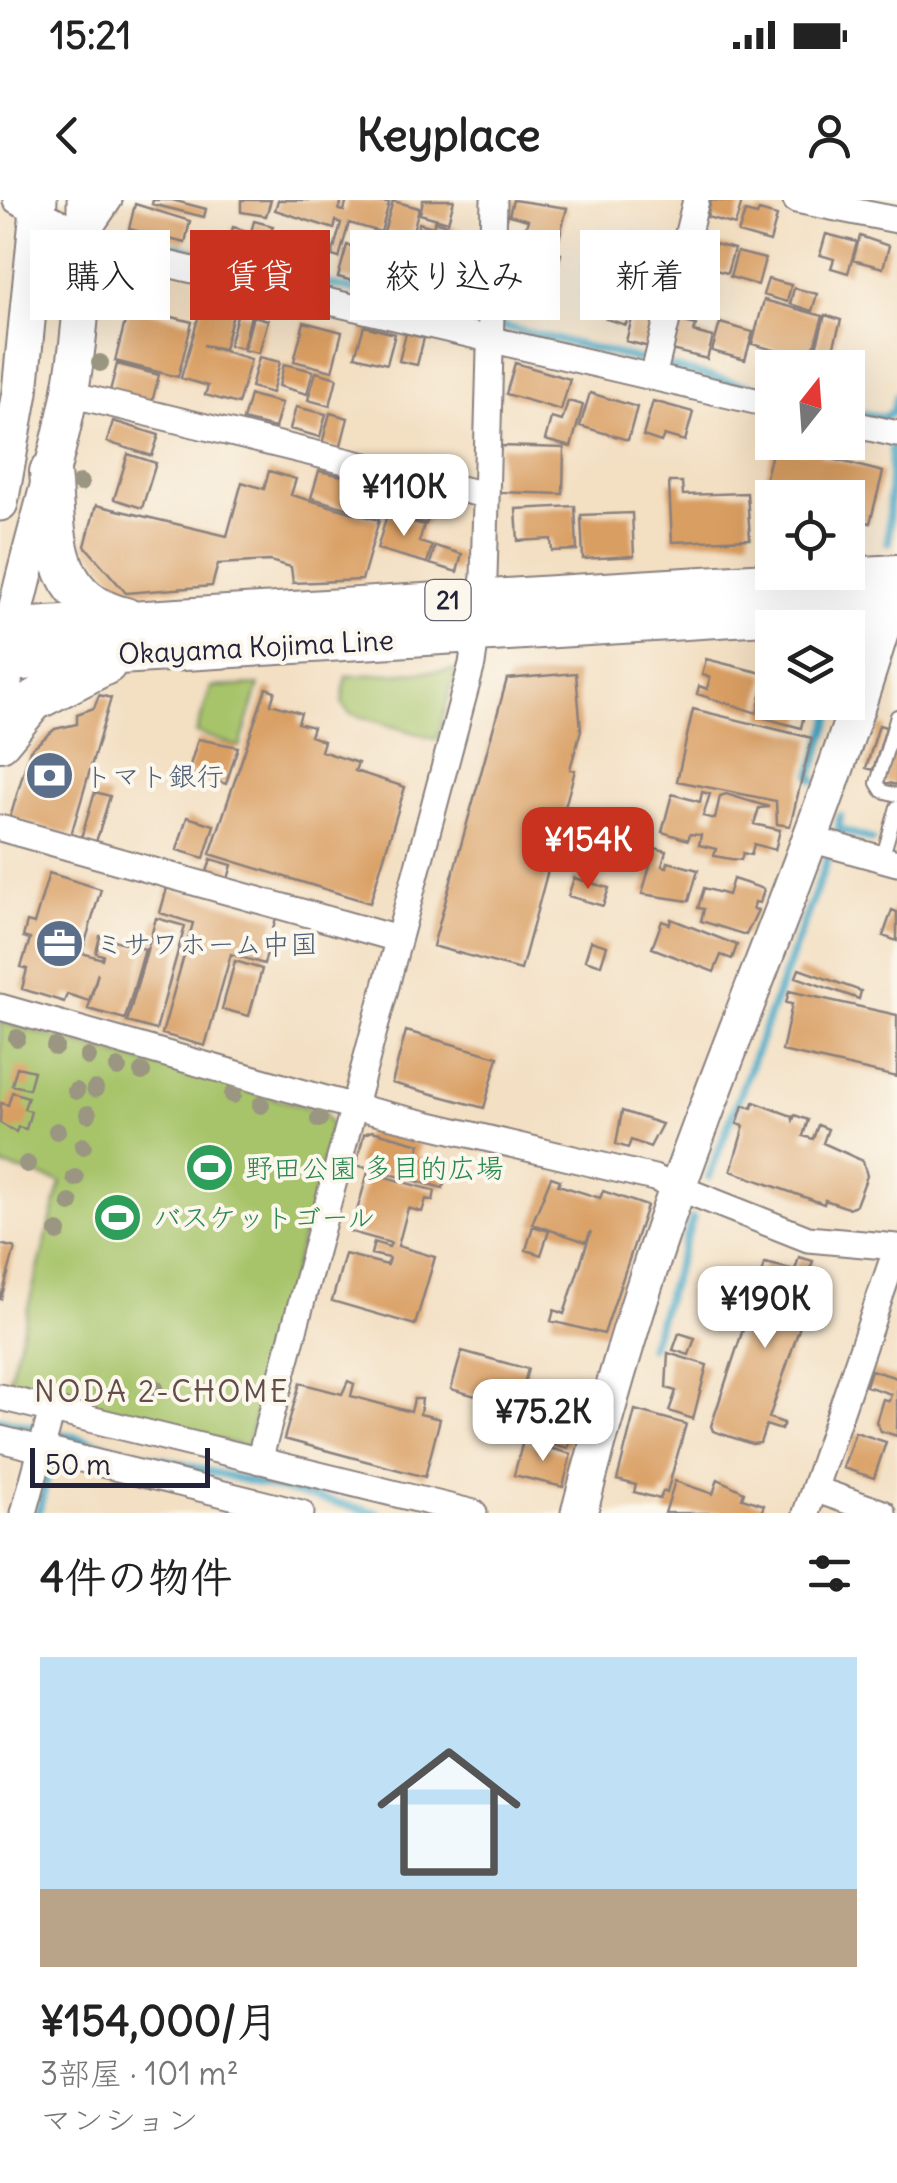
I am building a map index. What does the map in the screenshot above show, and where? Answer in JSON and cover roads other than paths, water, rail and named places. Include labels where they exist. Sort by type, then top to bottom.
[{"type":"main road","points":[[0,742],[34,701],[126,637],[71,584],[56,541],[50,472]]},
{"type":"main road","name":"Okayama Kojima Line","points":[[3,655],[126,637],[895,588]]},
{"type":"street","points":[[3,655],[70,394],[85,217],[108,200]]},
{"type":"street","points":[[259,1461],[398,939],[478,616],[494,200]]},
{"type":"street","points":[[656,367],[696,200]]},
{"type":"street","points":[[796,200],[897,220]]},
{"type":"street","points":[[0,503],[32,203],[85,217],[120,252],[656,367],[755,399]]},
{"type":"street","points":[[70,394],[485,494]]},
{"type":"street","points":[[865,426],[897,434]]},
{"type":"street","points":[[579,1513],[615,1378],[677,1188],[825,844],[895,588]]},
{"type":"street","points":[[0,828],[398,939]]},
{"type":"street","points":[[825,844],[890,861]]},
{"type":"street","points":[[0,1006],[354,1106],[654,1178],[808,1239],[897,1247],[810,1501],[883,1513]]},
{"type":"street","points":[[0,1398],[46,1430],[301,1513]]},
{"type":"street","points":[[24,1513],[46,1430]]},
{"type":"street","points":[[0,1439],[46,1430],[259,1461],[474,1513]]},
{"type":"lane","points":[[897,716],[877,783],[882,791],[897,795]]},
{"type":"lane","points":[[890,861],[897,807]]},
{"type":"waterway","points":[[170,245],[755,388]]},
{"type":"waterway","points":[[865,414],[883,418],[893,412],[897,396]]},
{"type":"waterway","points":[[888,542],[892,448]]},
{"type":"waterway","points":[[814,780],[811,775],[830,720]]},
{"type":"waterway","points":[[709,1177],[839,829],[840,816]]},
{"type":"waterway","points":[[839,829],[872,840]]},
{"type":"waterway","points":[[650,1347],[693,1218]]},
{"type":"waterway","points":[[0,1419],[377,1513]]},
{"type":"waterway","points":[[38,1513],[49,1470]]},
{"type":"place","name":"トマト銀行","points":[[49,776]]},
{"type":"place","name":"ミサワホーム中国","points":[[60,944]]},
{"type":"place","name":"野田公園 多目的広場","points":[[210,1168]]},
{"type":"place","name":"バスケットゴール","points":[[118,1217]]},
{"type":"district","name":"NODA 2-CHOME","points":[[162,1391]]}]
